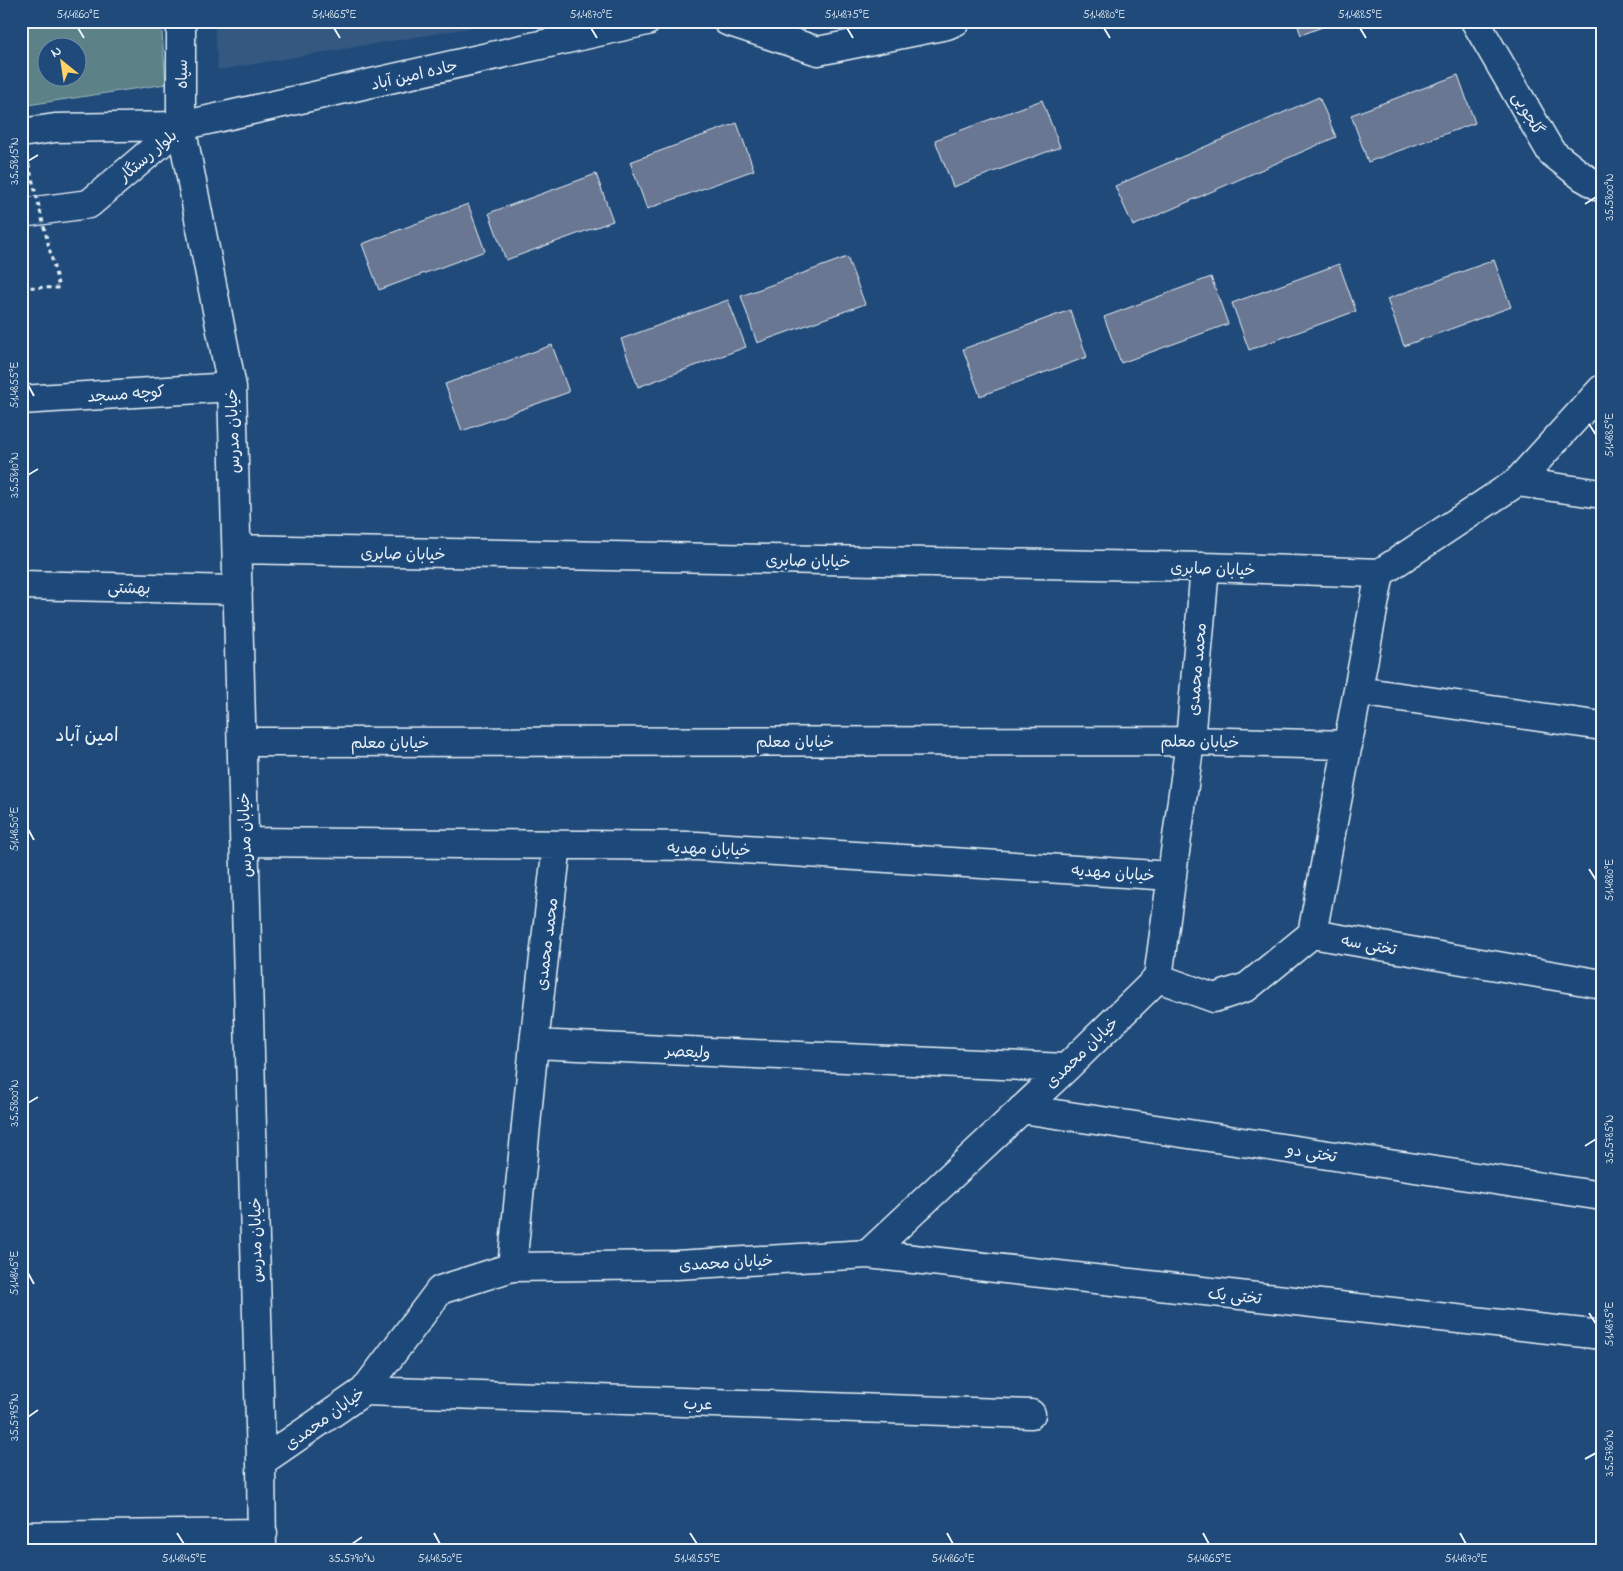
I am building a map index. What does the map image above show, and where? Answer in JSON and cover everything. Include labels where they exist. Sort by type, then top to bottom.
[{"type":"street","name":"سپاه","points":[[181,21],[181,126]]},
{"type":"street","name":"جاده امین آباد","points":[[181,126],[647,21]]},
{"type":"street","points":[[727,21],[818,51],[946,25],[956,21]]},
{"type":"street","name":"گلجویی","points":[[1475,21],[1551,152],[1583,177],[1602,188]]},
{"type":"street","name":"بلوار رستگار","points":[[21,133],[55,128],[181,126]]},
{"type":"street","name":"بلوار رستگار","points":[[21,213],[89,204],[181,126]]},
{"type":"street","name":"خیابان مدرس","points":[[181,126],[232,386],[262,1541]]},
{"type":"street","name":"کوچه مسجد","points":[[21,400],[232,386]]},
{"type":"street","points":[[1158,978],[1214,998],[1247,987],[1312,934],[1380,573],[1517,482],[1602,389]]},
{"type":"street","points":[[1517,482],[1602,494]]},
{"type":"street","name":"خیابان صابری","points":[[236,550],[1205,567],[1380,573]]},
{"type":"street","name":"محمد محمدی","points":[[1158,978],[1190,741],[1205,567]]},
{"type":"street","name":"بهشتی","points":[[21,585],[238,590]]},
{"type":"street","points":[[1358,691],[1602,726]]},
{"type":"street","name":"خیابان معلم","points":[[242,742],[1190,741],[1348,745]]},
{"type":"street","name":"خیابان مهدیه","points":[[245,842],[698,846],[1172,876]]},
{"type":"street","name":"محمد محمدی","points":[[534,1044],[557,845]]},
{"type":"street","name":"تختی سه","points":[[1312,934],[1602,984]]},
{"type":"street","name":"خیابان محمدی","points":[[261,1462],[364,1391],[440,1290],[512,1267],[676,1265],[868,1254],[1066,1068],[1158,978]]},
{"type":"street","points":[[512,1267],[534,1044]]},
{"type":"street","name":"ولیعصر","points":[[534,1044],[1066,1068]]},
{"type":"street","name":"تختی دو","points":[[1022,1109],[1602,1196]]},
{"type":"street","name":"تختی یک","points":[[868,1254],[1602,1335]]},
{"type":"street","name":"عرب","points":[[364,1391],[1031,1414]]},
{"type":"street","points":[[21,1536],[262,1541]]},
{"type":"path","points":[[21,133],[59,288],[21,287]]},
{"type":"shaded area","points":[[214,21],[494,21],[475,27],[218,70]]},
{"type":"green space","points":[[21,21],[161,21],[166,84],[21,106]]},
{"type":"building","points":[[1296,21],[1338,21],[1301,35]]},
{"type":"building","points":[[1458,75],[1475,123],[1368,162],[1351,115]]},
{"type":"building","points":[[1319,97],[1336,137],[1133,226],[1115,186]]},
{"type":"building","points":[[1042,100],[1060,147],[953,187],[935,140]]},
{"type":"building","points":[[737,123],[754,170],[647,209],[630,162]]},
{"type":"building","points":[[596,174],[613,221],[506,260],[489,213]]},
{"type":"building","points":[[468,204],[485,251],[379,290],[362,244]]},
{"type":"building","points":[[847,257],[865,304],[757,343],[741,296]]},
{"type":"building","points":[[1494,260],[1511,307],[1404,346],[1387,299]]},
{"type":"building","points":[[1339,264],[1356,311],[1249,350],[1232,303]]},
{"type":"building","points":[[1211,277],[1228,324],[1121,363],[1104,317]]},
{"type":"building","points":[[728,300],[746,347],[638,387],[621,339]]},
{"type":"building","points":[[1070,310],[1087,357],[980,396],[963,349]]},
{"type":"building","points":[[552,345],[569,392],[462,431],[445,384]]},
{"type":"district","name":"امین آباد","points":[[87,734]]}]
